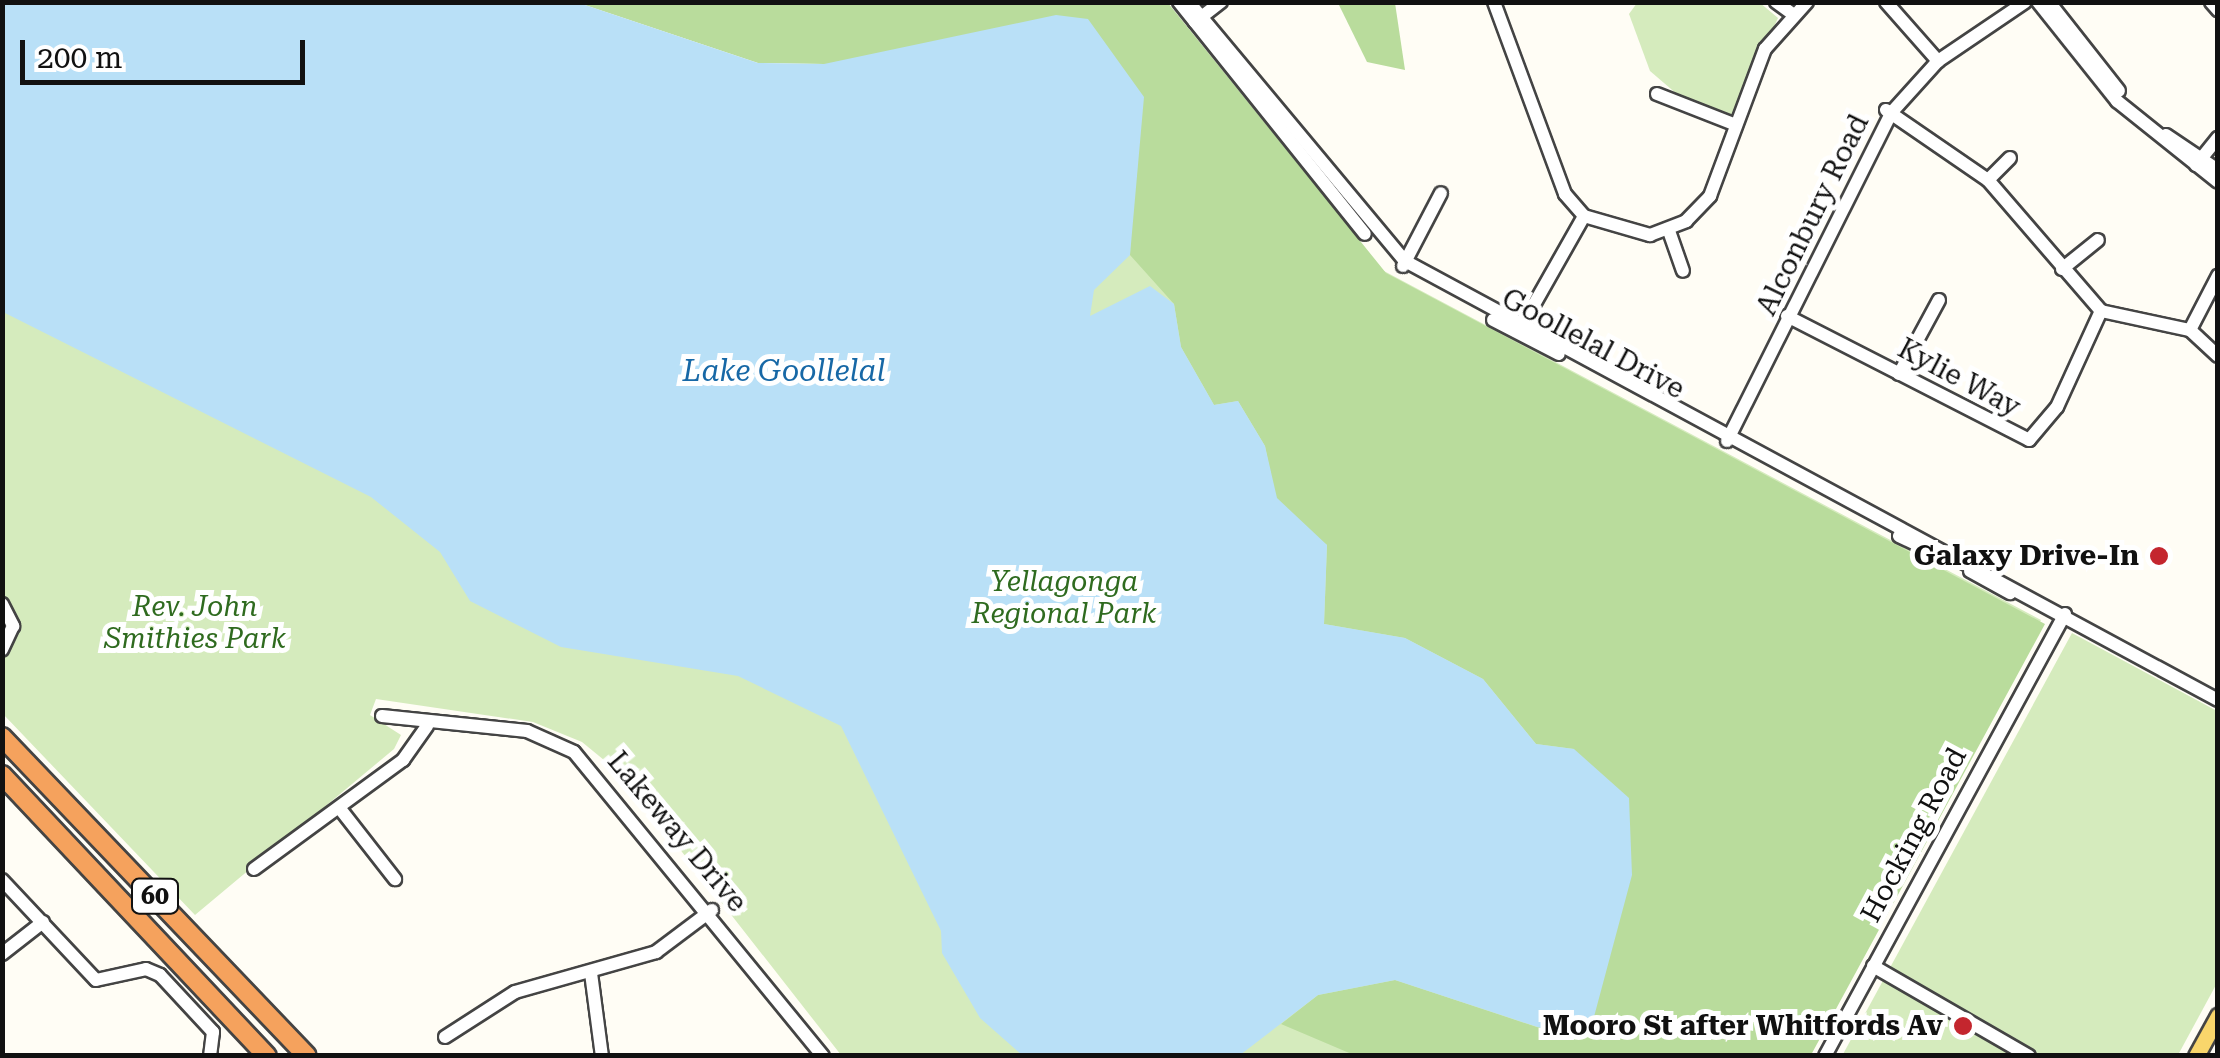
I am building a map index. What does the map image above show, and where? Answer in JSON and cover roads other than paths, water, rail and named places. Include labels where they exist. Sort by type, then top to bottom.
[{"type":"highway","name":"60","points":[[2,737],[307,1056]]},
{"type":"highway","name":"60","points":[[2,775],[267,1056]]},
{"type":"main road","points":[[2196,1056],[2218,1016]]},
{"type":"street","name":"Goollelal Drive","points":[[1179,2],[1403,265],[2218,700]]},
{"type":"street","name":"Goollelal Drive","points":[[1189,2],[1197,20]]},
{"type":"street","points":[[1197,20],[1220,2]]},
{"type":"street","points":[[1494,2],[1534,126],[1584,216],[1632,233],[1669,232],[1710,196],[1765,49],[1807,2]]},
{"type":"street","points":[[1776,2],[1794,15]]},
{"type":"street","points":[[1886,2],[1936,59]]},
{"type":"street","name":"Alconbury Road","points":[[1724,436],[1788,317],[1889,111],[1936,59],[2013,2]]},
{"type":"street","name":"Alconbury Road","points":[[1936,59],[2025,2]]},
{"type":"street","points":[[2038,2],[2107,92],[2198,163],[2218,170]]},
{"type":"street","points":[[2049,2],[2138,111],[2218,182]]},
{"type":"street","points":[[2211,2],[2218,10]]},
{"type":"street","points":[[1657,94],[1736,125]]},
{"type":"street","points":[[1889,111],[1988,180],[2062,270],[2102,311],[2190,330],[2218,356]]},
{"type":"street","points":[[2198,163],[2218,138]]},
{"type":"street","points":[[1988,180],[2010,158]]},
{"type":"street","points":[[1403,265],[1440,193]]},
{"type":"street","points":[[1520,329],[1584,216]]},
{"type":"street","points":[[1669,232],[1683,271]]},
{"type":"street","points":[[2062,270],[2098,240]]},
{"type":"street","points":[[2190,330],[2218,276]]},
{"type":"street","points":[[1899,374],[1939,300]]},
{"type":"street","name":"Kylie Way","points":[[1788,317],[2029,440],[2057,408],[2102,311]]},
{"type":"street","points":[[2,604],[14,626],[3,648]]},
{"type":"street","name":"Hocking Road","points":[[1825,1056],[2062,616]]},
{"type":"street","name":"Lakeway Drive","points":[[382,716],[427,726],[526,731],[574,752],[712,910],[823,1056]]},
{"type":"street","points":[[254,869],[341,810],[403,760],[427,726]]},
{"type":"street","points":[[341,810],[395,879]]},
{"type":"street","points":[[2,880],[105,985],[146,969],[160,975],[213,1032],[210,1056]]},
{"type":"street","points":[[445,1037],[515,992],[656,952],[712,910]]},
{"type":"street","points":[[2,954],[43,922]]},
{"type":"street","points":[[1871,970],[2029,1056]]},
{"type":"street","points":[[591,973],[602,1056]]},
{"type":"water","name":"Lake Goollelal","points":[[3,2],[579,3],[758,63],[824,64],[1056,15],[1088,19],[1144,97],[1130,255],[1094,290],[1090,316],[1150,286],[1174,304],[1181,347],[1214,405],[1238,401],[1265,446],[1277,498],[1327,545],[1324,624],[1405,638],[1483,679],[1536,744],[1574,749],[1629,798],[1632,875],[1591,1028],[1559,1034],[1395,980],[1318,995],[1240,1055],[1022,1055],[980,1018],[942,953],[941,931],[841,726],[738,676],[561,647],[470,601],[440,552],[371,497],[3,312]]},
{"type":"place","name":"Galaxy Drive-In","points":[[2159,556]]},
{"type":"place","name":"Mooro St after Whitfords Av","points":[[1963,1026]]},
{"type":"park label","name":"Yellagonga Regional Park","points":[[1064,598]]},
{"type":"park label","name":"Rev. John Smithies Park","points":[[195,623]]}]
